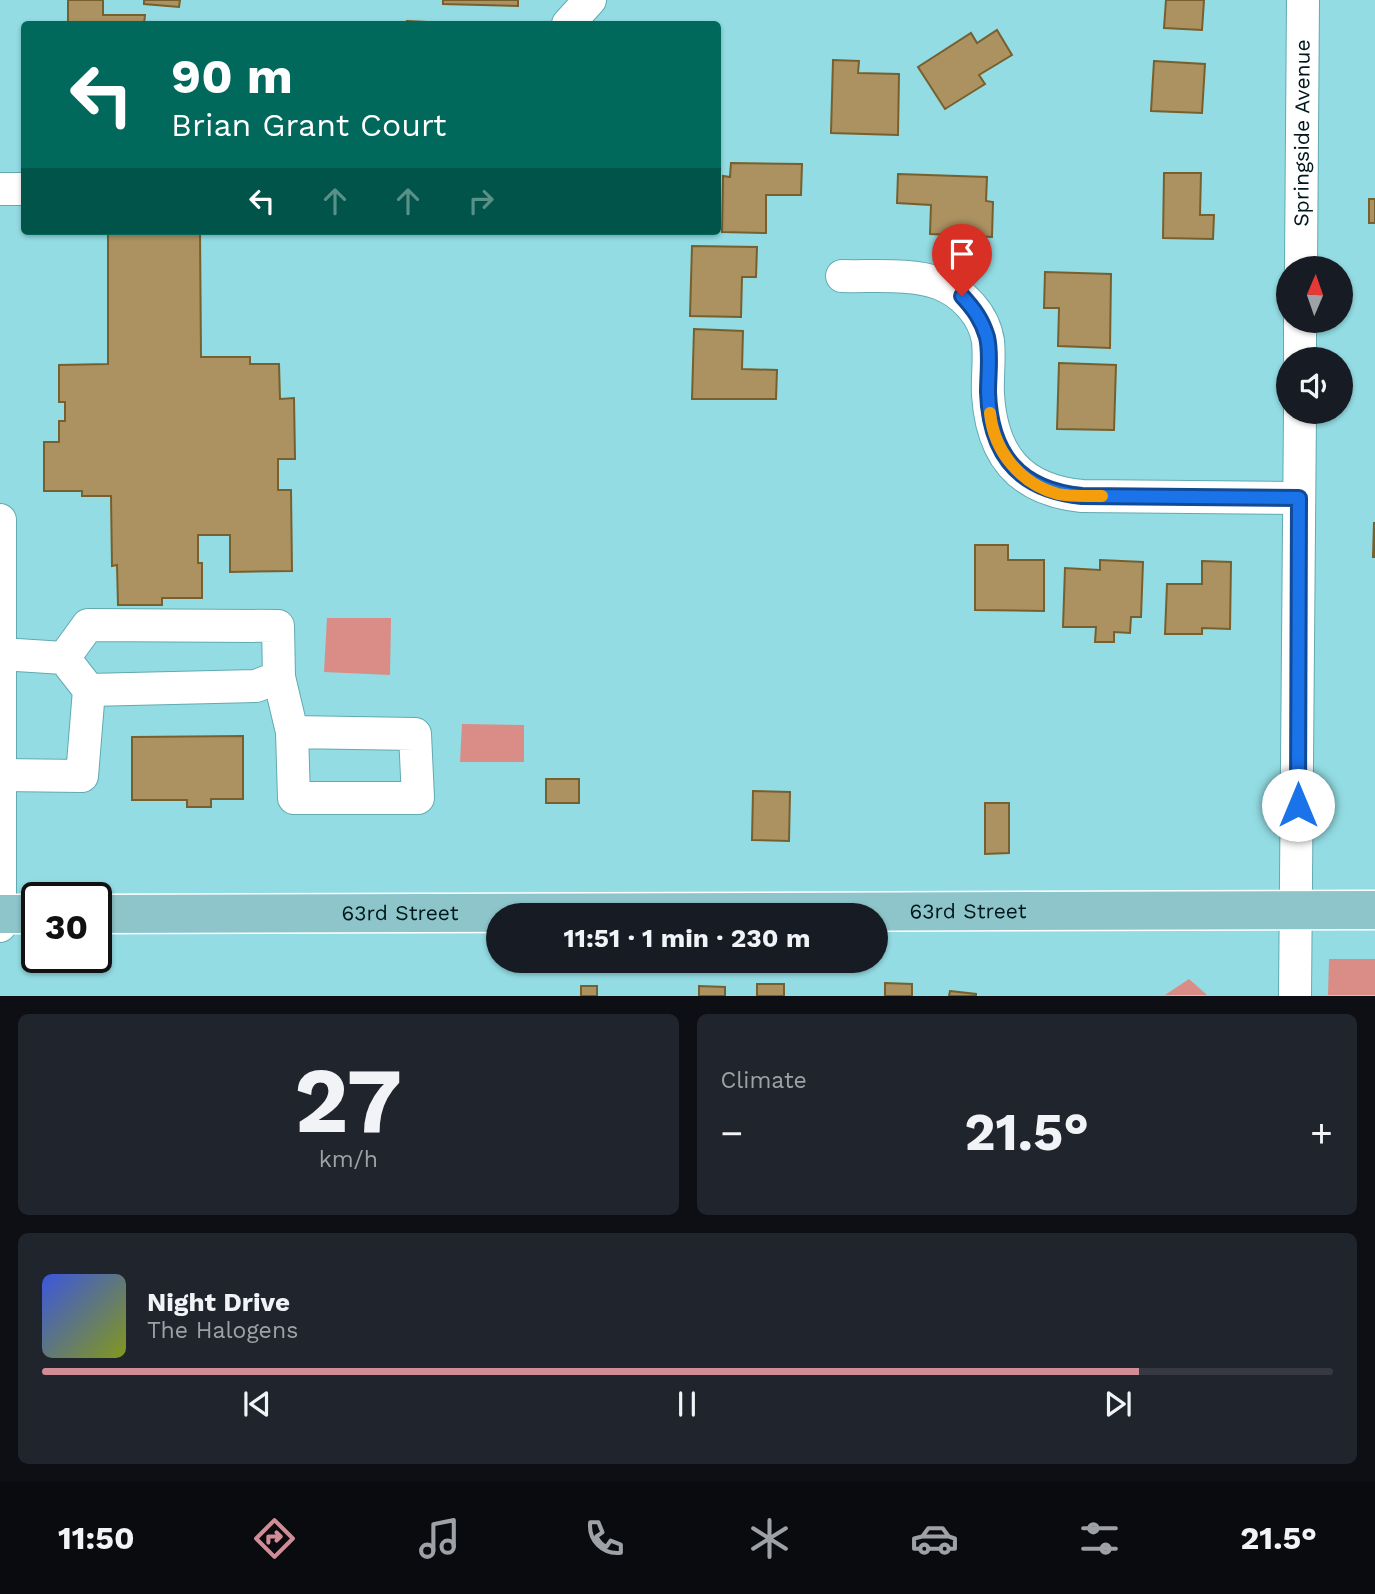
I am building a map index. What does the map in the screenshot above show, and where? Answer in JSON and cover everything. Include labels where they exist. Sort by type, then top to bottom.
[{"type":"main road","name":"63rd Street","points":[[112,914],[1375,910]]},
{"type":"main road","points":[[0,914],[21,914]]},
{"type":"street","points":[[571,21],[590,0]]},
{"type":"street","name":"Springside Avenue","points":[[1301,256],[1303,0]]},
{"type":"street","points":[[0,189],[21,189]]},
{"type":"street","points":[[842,276],[909,278],[938,283],[962,296],[978,314],[988,340],[991,426],[999,447],[1013,468],[1034,483],[1057,494],[1082,496],[1299,498]]},
{"type":"street","points":[[1295,996],[1300,424]]},
{"type":"street","points":[[0,520],[0,926]]},
{"type":"street","points":[[64,658],[88,625],[278,626],[279,677],[292,732]]},
{"type":"street","points":[[1,654],[64,658],[89,690],[82,776],[1,775]]},
{"type":"street","points":[[89,690],[256,686],[279,677]]},
{"type":"shaded area","points":[[327,618],[391,618],[390,675],[324,672]]},
{"type":"shaded area","points":[[462,724],[524,725],[524,762],[460,762]]},
{"type":"shaded area","points":[[1329,959],[1375,959],[1375,995],[1328,995]]},
{"type":"shaded area","points":[[1189,979],[1207,995],[1165,995]]},
{"type":"building","points":[[68,0],[103,0],[103,15],[145,15],[144,21],[68,21]]},
{"type":"building","points":[[144,0],[180,0],[179,7],[144,4]]},
{"type":"building","points":[[443,0],[518,0],[518,6],[443,4]]},
{"type":"building","points":[[1166,0],[1204,0],[1202,30],[1164,28]]},
{"type":"building","points":[[997,30],[1012,55],[979,75],[985,84],[945,109],[918,67],[971,33],[977,43]]},
{"type":"building","points":[[833,60],[859,61],[858,73],[899,74],[898,135],[831,133]]},
{"type":"building","points":[[1154,61],[1205,64],[1202,113],[1151,111]]},
{"type":"building","points":[[731,163],[802,164],[801,195],[766,195],[766,233],[722,232],[723,176],[730,177]]},
{"type":"building","points":[[1164,173],[1201,173],[1200,215],[1214,215],[1213,239],[1163,238]]},
{"type":"building","points":[[898,174],[987,177],[986,201],[993,202],[992,237],[930,234],[931,205],[897,203]]},
{"type":"building","points":[[1369,199],[1375,199],[1375,223],[1369,223]]},
{"type":"building","points":[[108,235],[200,235],[201,357],[250,357],[250,364],[279,364],[280,399],[294,398],[295,459],[278,459],[278,490],[291,490],[292,571],[230,572],[230,535],[198,535],[198,563],[202,563],[202,598],[162,598],[162,605],[118,605],[117,565],[112,566],[111,496],[82,496],[82,491],[44,491],[44,442],[59,442],[59,421],[65,421],[65,402],[59,402],[59,365],[108,364]]},
{"type":"building","points":[[692,246],[757,247],[756,277],[742,277],[741,317],[690,316]]},
{"type":"building","points":[[1045,272],[1111,274],[1110,348],[1058,346],[1059,308],[1044,308]]},
{"type":"building","points":[[694,329],[743,331],[742,369],[777,370],[776,399],[692,399]]},
{"type":"building","points":[[1059,363],[1116,365],[1114,430],[1057,429]]},
{"type":"building","points":[[1374,523],[1375,557],[1373,557]]},
{"type":"building","points":[[975,545],[1008,545],[1008,560],[1044,560],[1044,611],[975,610]]},
{"type":"building","points":[[1100,560],[1143,562],[1141,617],[1131,617],[1130,633],[1114,632],[1114,642],[1095,642],[1096,627],[1063,627],[1065,568],[1100,570]]},
{"type":"building","points":[[1202,561],[1231,562],[1230,629],[1202,628],[1202,634],[1165,634],[1167,584],[1202,584]]},
{"type":"building","points":[[243,736],[243,799],[211,799],[211,807],[187,807],[187,800],[132,800],[132,737]]},
{"type":"building","points":[[546,779],[579,779],[579,803],[546,803]]},
{"type":"building","points":[[753,791],[790,792],[789,841],[752,840]]},
{"type":"building","points":[[985,803],[1009,803],[1009,853],[985,854]]},
{"type":"building","points":[[885,983],[912,984],[912,996],[885,996]]},
{"type":"building","points":[[757,984],[784,984],[784,996],[757,996]]},
{"type":"building","points":[[581,986],[597,986],[597,996],[581,996]]},
{"type":"building","points":[[699,986],[725,987],[725,996],[699,996]]},
{"type":"building","points":[[950,991],[976,994],[976,996],[949,996]]},
{"type":"slow traffic","points":[[990,413],[991,426],[999,447],[1013,468],[1034,483],[1057,494],[1102,496]]},
{"type":"route","points":[[962,296],[978,314],[988,340],[991,426],[999,447],[1013,468],[1034,483],[1057,494],[1082,496],[1299,498],[1298,805]]}]
